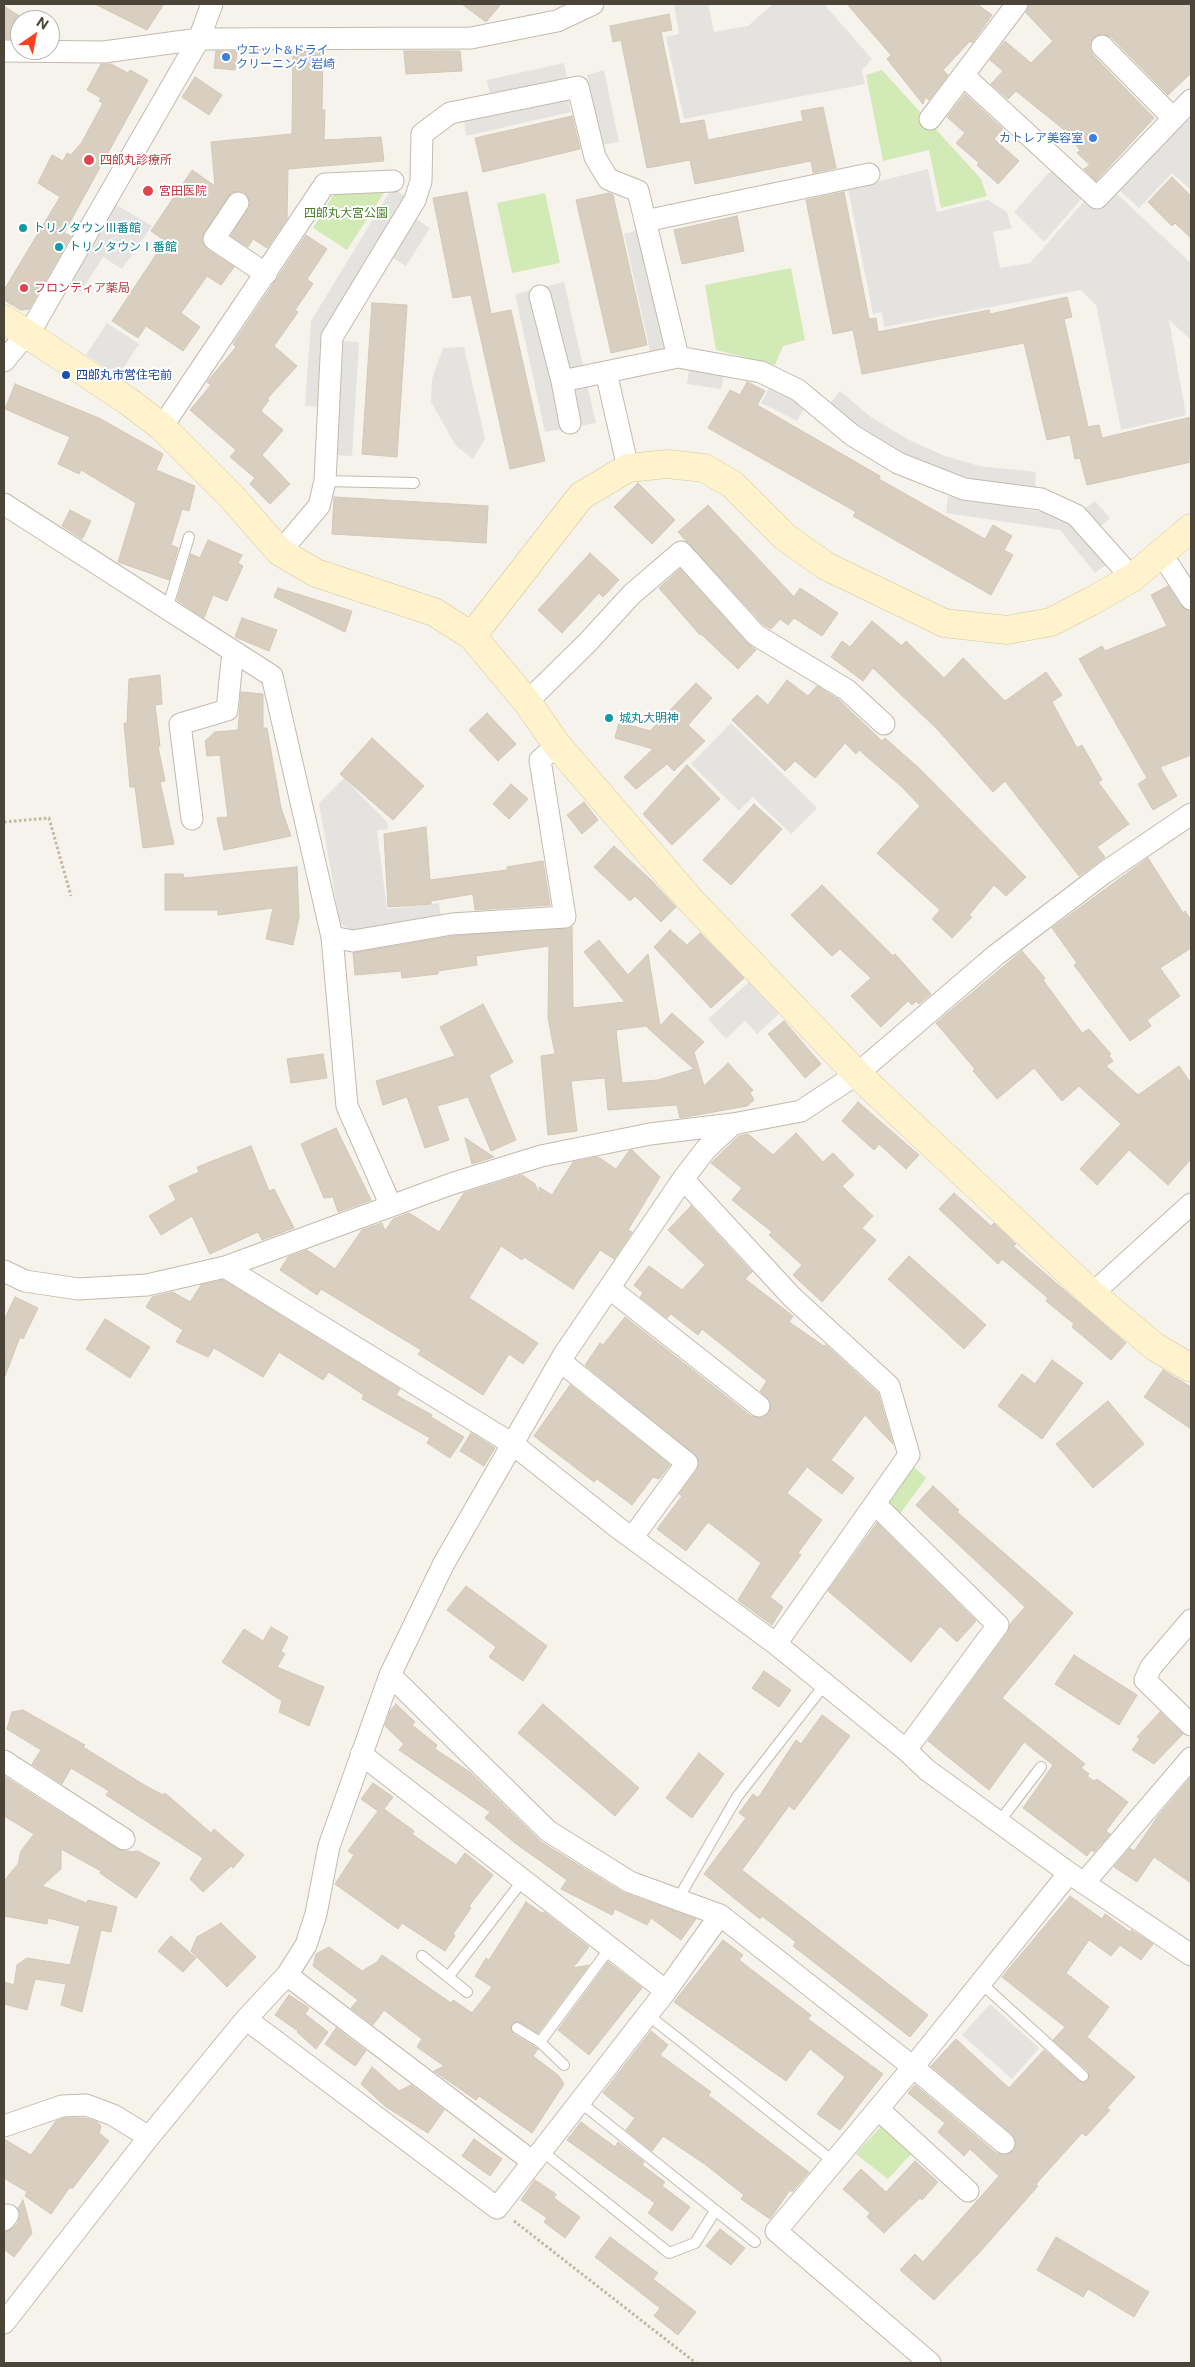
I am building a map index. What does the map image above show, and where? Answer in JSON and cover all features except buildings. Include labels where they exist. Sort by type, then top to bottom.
[{"type":"street","points":[[4,362],[27,334],[199,39],[212,4]]},
{"type":"street","points":[[4,52],[104,52],[199,39],[471,38],[557,21],[593,4]]},
{"type":"street","points":[[930,119],[1016,4]]},
{"type":"street","points":[[1102,46],[1173,118]]},
{"type":"street","points":[[963,75],[1097,198],[1191,100]]},
{"type":"street","points":[[280,552],[320,506],[325,481],[332,337],[415,200],[420,181],[422,134],[450,113],[578,87],[595,157],[608,180],[638,191],[678,357]]},
{"type":"street","points":[[645,221],[869,174]]},
{"type":"street","points":[[162,427],[325,184],[393,181]]},
{"type":"street","points":[[238,203],[214,239],[266,274]]},
{"type":"street","points":[[540,296],[562,382],[570,423]]},
{"type":"street","points":[[4,319],[128,401],[162,427],[231,496],[280,552],[316,573],[434,612],[472,636],[527,702],[557,745],[692,902],[857,1074],[1092,1294],[1155,1347],[1191,1368]]},
{"type":"street","points":[[562,382],[678,357],[761,372],[798,390],[852,435],[898,463],[964,489],[1041,499],[1076,515],[1132,578]]},
{"type":"street","points":[[606,372],[628,468]]},
{"type":"street","points":[[472,636],[580,496],[628,468],[666,464],[704,468],[732,484],[784,537],[826,566],[944,624],[1007,630],[1051,622],[1132,578],[1191,528]]},
{"type":"street","points":[[4,504],[272,676],[332,937],[347,1106],[391,1206]]},
{"type":"street","points":[[527,702],[587,643],[632,594],[681,552],[756,635],[847,690],[884,724]]},
{"type":"street","points":[[1161,553],[1191,599]]},
{"type":"street","points":[[192,819],[180,724],[227,710],[233,651]]},
{"type":"street","points":[[332,937],[353,941],[452,924],[565,917],[540,760],[557,745]]},
{"type":"street","points":[[4,1271],[25,1281],[78,1289],[147,1285],[225,1267],[451,1184],[540,1156],[650,1134],[733,1124],[801,1111],[857,1074],[996,955],[1104,873],[1191,814]]},
{"type":"street","points":[[4,2323],[149,2137],[246,2019],[288,1975],[306,1944],[316,1914],[329,1846],[390,1675],[444,1565],[514,1445],[560,1361],[684,1179],[706,1149],[733,1124]]},
{"type":"street","points":[[684,1179],[792,1297],[889,1386],[909,1455],[776,1644]]},
{"type":"street","points":[[1092,1294],[1191,1204]]},
{"type":"street","points":[[225,1267],[514,1445],[632,1538],[776,1644],[906,1750],[927,1770],[1077,1878],[1191,1955]]},
{"type":"street","points":[[609,1288],[759,1406]]},
{"type":"street","points":[[560,1361],[687,1463],[632,1538]]},
{"type":"street","points":[[875,1504],[998,1625],[906,1750]]},
{"type":"street","points":[[1191,1620],[1151,1667],[1145,1680],[1191,1725]]},
{"type":"street","points":[[390,1675],[548,1831],[630,1882],[720,1915],[913,2067],[1004,2144]]},
{"type":"street","points":[[361,1754],[666,1991]]},
{"type":"street","points":[[930,2363],[776,2231],[981,1983],[1191,1758]]},
{"type":"street","points":[[4,1761],[124,1838]]},
{"type":"street","points":[[246,2019],[497,2208],[648,2015],[720,1915]]},
{"type":"street","points":[[288,1975],[538,2156]]},
{"type":"street","points":[[4,2126],[62,2106],[86,2105],[113,2115],[149,2137]]},
{"type":"street","points":[[878,2109],[968,2191]]},
{"type":"lane","points":[[325,481],[414,483]]},
{"type":"lane","points":[[167,609],[189,536]]},
{"type":"lane","points":[[678,1899],[737,1798],[825,1684]]},
{"type":"lane","points":[[999,1822],[1041,1767]]},
{"type":"lane","points":[[449,1976],[523,1880]]},
{"type":"lane","points":[[540,2042],[610,1948]]},
{"type":"lane","points":[[422,1956],[467,1992]]},
{"type":"lane","points":[[981,1983],[1082,2076]]},
{"type":"lane","points":[[648,2015],[834,2162]]},
{"type":"lane","points":[[517,2028],[540,2042],[564,2065]]},
{"type":"lane","points":[[580,2102],[755,2242]]},
{"type":"lane","points":[[538,2156],[669,2253],[695,2243],[715,2211]]},
{"type":"path","points":[[4,822],[49,818],[71,896]]},
{"type":"path","points":[[497,2208],[696,2363]]},
{"type":"green space","points":[[882,70],[981,179],[987,196],[941,208],[929,150],[883,161],[866,75]]},
{"type":"green space","name":"四郎丸大宮公園","points":[[387,188],[347,250],[313,228],[337,189]]},
{"type":"green space","points":[[545,193],[560,263],[512,273],[497,203]]},
{"type":"green space","points":[[791,268],[805,340],[783,346],[775,365],[716,350],[705,285]]},
{"type":"green space","points":[[914,1467],[926,1478],[900,1514],[885,1503]]},
{"type":"green space","points":[[882,2125],[913,2152],[888,2179],[856,2154]]},
{"type":"shaded area","points":[[674,4],[708,4],[714,32],[748,26],[773,4],[824,4],[872,59],[862,70],[865,84],[684,119],[666,37],[679,34]]},
{"type":"shaded area","points":[[564,63],[567,78],[490,95],[487,80]]},
{"type":"shaded area","points":[[604,70],[619,142],[601,145],[587,75]]},
{"type":"shaded area","points":[[568,97],[571,112],[466,136],[464,120]]},
{"type":"shaded area","points":[[1184,115],[1191,122],[1191,190],[1172,173],[1139,208],[1115,186]]},
{"type":"shaded area","points":[[1053,168],[1083,197],[1044,242],[1014,212]]},
{"type":"shaded area","points":[[928,169],[937,212],[988,200],[1007,212],[1012,228],[993,232],[1000,268],[1030,263],[1087,198],[1100,209],[1115,192],[1191,263],[1191,340],[1169,320],[1186,415],[1121,430],[1096,305],[1081,290],[884,327],[882,312],[873,314],[848,189]]},
{"type":"shaded area","points":[[392,188],[407,197],[327,328],[322,407],[305,406],[311,321]]},
{"type":"shaded area","points":[[110,201],[152,226],[122,269],[103,257],[81,292],[65,283]]},
{"type":"shaded area","points":[[416,219],[430,228],[406,266],[391,257]]},
{"type":"shaded area","points":[[641,229],[668,351],[651,355],[624,234]]},
{"type":"shaded area","points":[[564,282],[596,423],[545,432],[515,294]]},
{"type":"shaded area","points":[[107,323],[139,344],[118,376],[86,355]]},
{"type":"shaded area","points":[[341,341],[359,342],[352,456],[334,455]]},
{"type":"shaded area","points":[[464,347],[485,439],[473,459],[456,446],[431,402],[432,379],[443,348]]},
{"type":"shaded area","points":[[689,368],[724,375],[721,389],[687,384]]},
{"type":"shaded area","points":[[770,386],[806,405],[797,421],[761,403]]},
{"type":"shaded area","points":[[840,391],[871,417],[909,440],[945,456],[979,466],[1036,472],[1035,490],[974,481],[900,454],[860,430],[829,404]]},
{"type":"shaded area","points":[[948,496],[1059,515],[1075,523],[1107,564],[1095,573],[1060,530],[946,513]]},
{"type":"shaded area","points":[[1095,501],[1110,518],[1100,527],[1084,509]]},
{"type":"shaded area","points":[[731,723],[817,808],[791,834],[753,797],[739,811],[691,764]]},
{"type":"shaded area","points":[[344,778],[387,822],[388,829],[377,830],[387,909],[439,903],[442,924],[356,934],[340,923],[319,803]]},
{"type":"shaded area","points":[[749,982],[779,1014],[757,1034],[745,1021],[726,1039],[708,1019]]},
{"type":"shaded area","points":[[990,2004],[1039,2048],[1012,2079],[962,2035]]},
{"type":"place","name":"ウエット&ドライ クリーニング 岩崎","points":[[226,57]]},
{"type":"place","name":"カトレア美容室","points":[[1093,138]]},
{"type":"place","name":"四郎丸診療所","points":[[89,160]]},
{"type":"place","name":"宮田医院","points":[[148,191]]},
{"type":"place","name":"トリノタウンⅢ番館","points":[[23,228]]},
{"type":"place","name":"トリノタウンⅠ番館","points":[[59,247]]},
{"type":"place","name":"フロンティア薬局","points":[[24,288]]},
{"type":"place","name":"四郎丸市営住宅前","points":[[66,375]]},
{"type":"place","name":"城丸大明神","points":[[609,718]]}]
